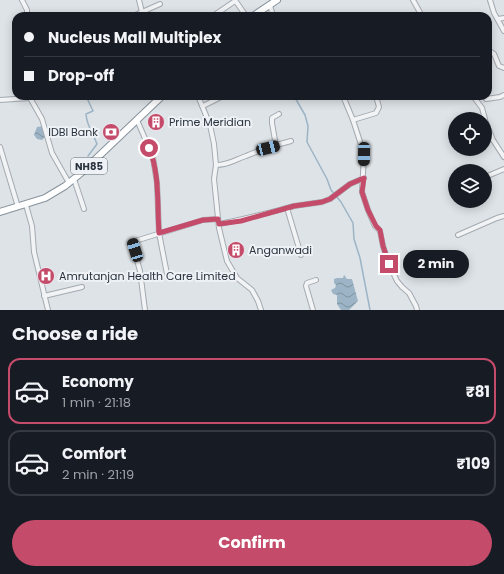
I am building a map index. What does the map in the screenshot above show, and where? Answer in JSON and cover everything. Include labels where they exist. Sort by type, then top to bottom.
[{"type":"highway","points":[[259,12],[276,0]]},
{"type":"highway","name":"NH85","points":[[0,212],[45,198],[71,181],[137,120],[154,100]]},
{"type":"street","points":[[23,0],[27,12]]},
{"type":"street","points":[[139,0],[142,12],[160,4]]},
{"type":"street","points":[[413,0],[420,12]]},
{"type":"street","points":[[490,0],[504,31]]},
{"type":"street","points":[[219,12],[235,1],[243,12]]},
{"type":"street","points":[[270,5],[272,12]]},
{"type":"street","points":[[498,19],[504,18]]},
{"type":"street","points":[[492,53],[499,66],[504,68]]},
{"type":"street","points":[[492,98],[504,95]]},
{"type":"street","points":[[0,100],[12,99]]},
{"type":"street","points":[[32,100],[42,119],[52,153],[71,181],[84,209]]},
{"type":"street","points":[[200,100],[210,125],[214,144],[216,165],[214,179],[218,219],[227,262],[237,278],[252,290],[261,310]]},
{"type":"street","points":[[203,106],[215,100]]},
{"type":"street","points":[[345,100],[364,154],[364,178],[362,192],[368,210],[376,226],[380,230],[383,246],[397,281],[409,293],[417,310]]},
{"type":"street","points":[[353,120],[376,113],[379,107],[377,100]]},
{"type":"street","points":[[477,100],[483,112]]},
{"type":"street","points":[[276,146],[272,118],[279,114]]},
{"type":"street","points":[[137,120],[153,158],[157,183],[159,233],[167,274]]},
{"type":"street","points":[[492,137],[504,157]]},
{"type":"street","points":[[216,165],[224,165],[234,162],[258,151],[291,141]]},
{"type":"street","points":[[0,147],[18,207]]},
{"type":"street","points":[[492,173],[504,169]]},
{"type":"street","points":[[219,224],[241,221],[294,206],[322,202],[330,199],[350,184],[364,178]]},
{"type":"street","points":[[26,205],[32,226],[34,252],[48,310]]},
{"type":"street","points":[[287,208],[301,255]]},
{"type":"street","points":[[458,235],[504,216]]},
{"type":"street","points":[[145,310],[140,271],[132,242],[203,220],[218,219]]},
{"type":"street","points":[[312,310],[306,286],[307,283],[316,280]]},
{"type":"street","points":[[44,296],[82,287]]},
{"type":"water","points":[[44,126],[46,136],[42,140],[37,139],[34,135],[37,127]]},
{"type":"water","points":[[344,275],[347,279],[352,279],[358,301],[349,310],[341,310],[337,304],[337,295],[333,294],[331,290],[335,288],[336,285],[334,283],[334,279],[343,278]]},
{"type":"waterway","points":[[88,100],[93,111],[86,114],[87,119],[97,144],[88,156]]},
{"type":"waterway","points":[[296,100],[305,115],[308,126],[307,142],[327,179],[331,190],[341,202],[353,223],[354,239],[360,258],[370,310]]},
{"type":"place","name":"Prime Meridian","points":[[156,122]]},
{"type":"place","name":"IDBI Bank","points":[[111,132]]},
{"type":"place","name":"Anganwadi","points":[[236,250]]},
{"type":"place","name":"Amrutanjan Health Care Limited","points":[[46,276]]},
{"type":"route","points":[[149,148],[153,158],[157,183],[159,233],[203,220],[218,219],[219,224],[241,221],[257,215],[294,206],[322,202],[330,199],[355,181],[364,178],[362,192],[368,210],[376,226],[380,230],[389,264]]}]
